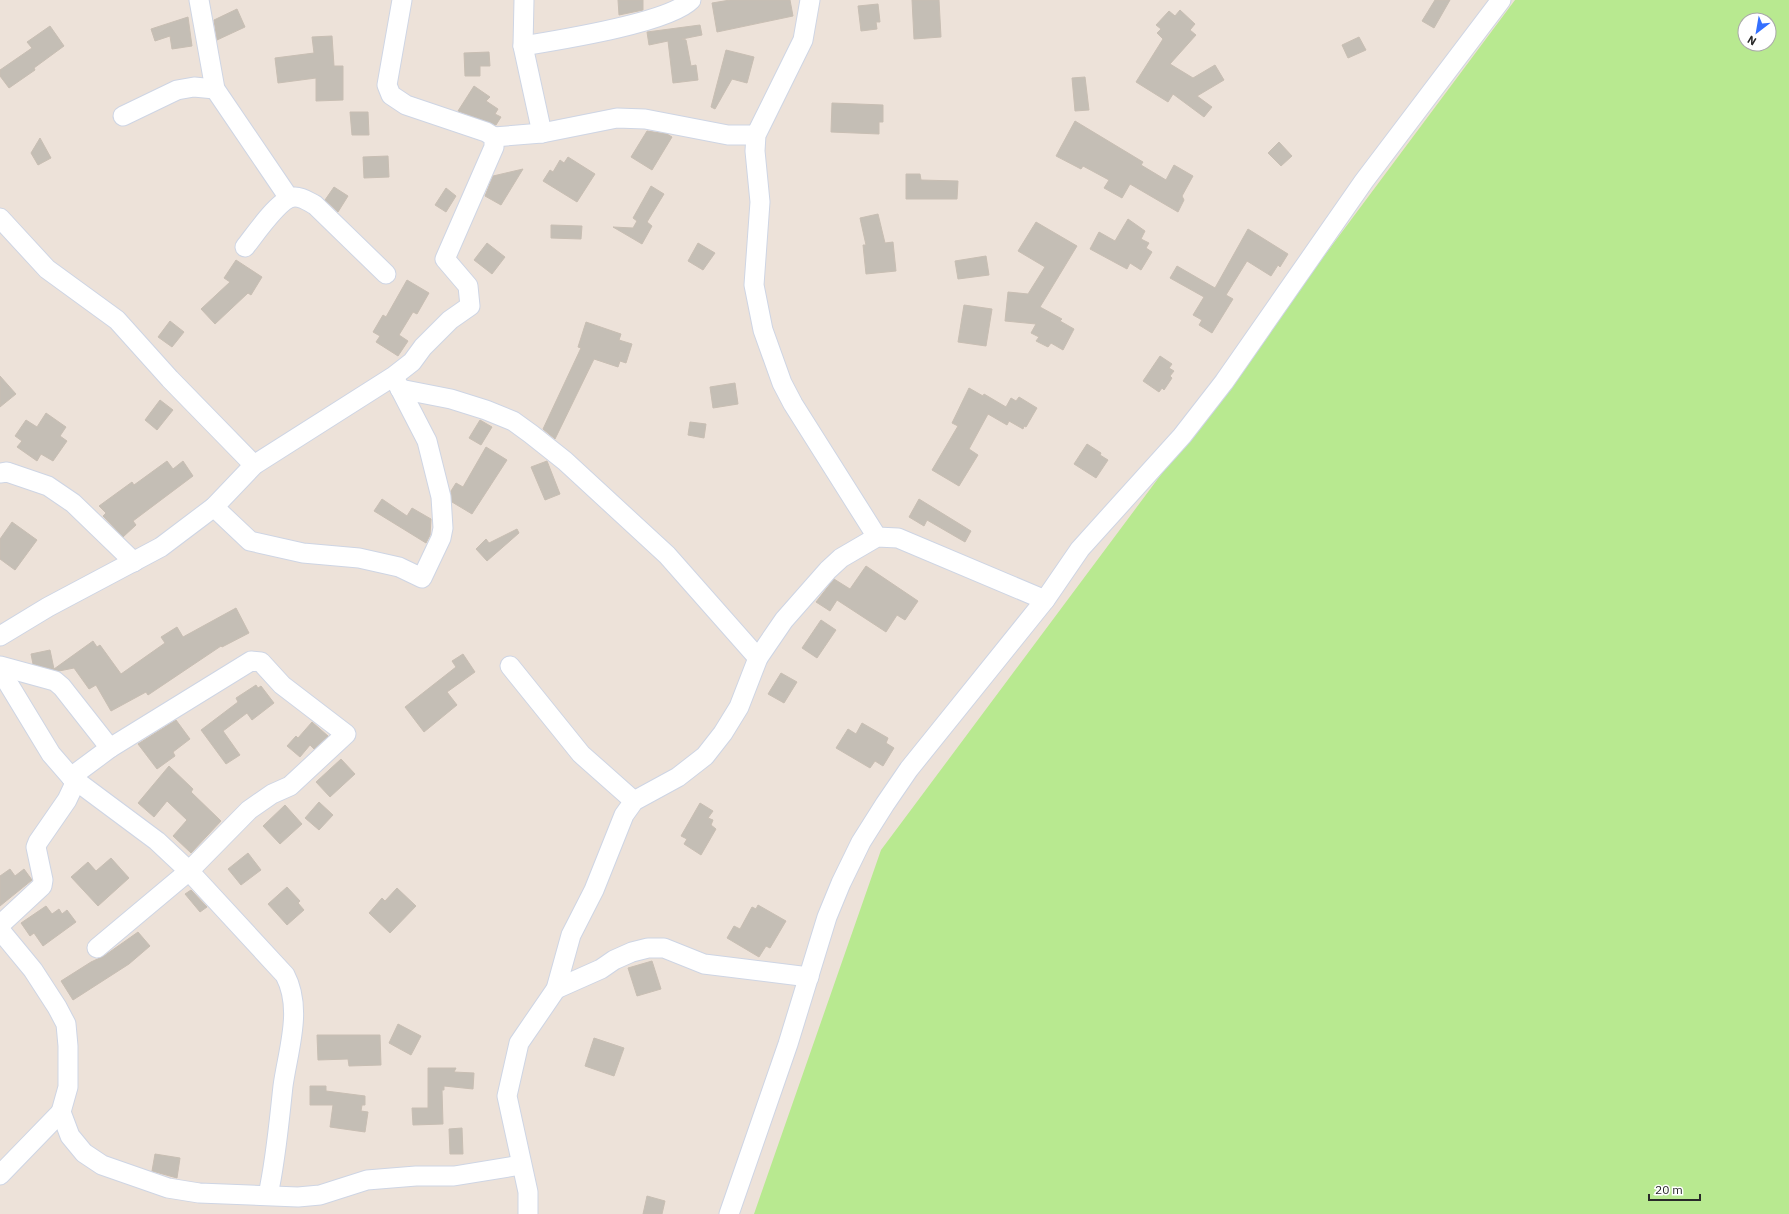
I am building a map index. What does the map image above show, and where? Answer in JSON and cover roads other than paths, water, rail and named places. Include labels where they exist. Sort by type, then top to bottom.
[{"type":"street","points":[[199,0],[215,89],[289,198]]},
{"type":"street","points":[[402,0],[387,85],[391,95],[406,105],[486,132],[494,137],[542,132],[617,118],[645,119],[728,135],[756,135]]},
{"type":"street","points":[[524,0],[523,46],[542,132]]},
{"type":"street","points":[[523,46],[566,38],[666,15],[686,6],[691,0]]},
{"type":"street","points":[[810,0],[803,40],[756,135],[755,151],[760,202],[754,285],[763,330],[782,383],[793,404],[877,537]]},
{"type":"street","points":[[729,1214],[786,1051],[827,917],[841,883],[861,842],[909,769],[1045,600],[1080,548],[1182,436],[1224,382],[1364,181],[1501,0]]},
{"type":"street","points":[[123,116],[177,90],[194,87],[215,89]]},
{"type":"street","points":[[0,636],[48,607],[161,547],[214,507],[254,465],[397,382],[423,346],[450,320],[470,306],[468,286],[444,259],[494,147],[494,137]]},
{"type":"street","points":[[245,247],[274,212],[289,198],[294,197],[304,199],[315,205],[386,274]]},
{"type":"street","points":[[0,218],[47,269],[117,320],[170,379],[254,465]]},
{"type":"street","points":[[214,507],[250,541],[303,553],[359,558],[399,567],[422,578],[441,538],[443,528],[441,497],[427,441],[397,382]]},
{"type":"street","points":[[397,382],[486,410],[513,422],[531,434],[565,461],[667,555],[758,658]]},
{"type":"street","points":[[0,473],[7,472],[48,486],[73,503],[134,562]]},
{"type":"street","points":[[528,1214],[528,1192],[507,1096],[519,1043],[556,989],[571,935],[594,890],[624,815],[634,801],[678,777],[705,756],[723,733],[739,707],[758,658],[784,620],[828,570],[841,558],[877,537],[898,538],[1045,600]]},
{"type":"street","points":[[0,925],[39,891],[42,886],[43,880],[36,847],[67,800],[74,779],[110,748],[251,660],[261,662],[282,685],[346,734],[290,786],[272,794],[249,810],[189,871],[97,948]]},
{"type":"street","points":[[0,666],[55,681],[62,687],[110,748]]},
{"type":"street","points":[[510,666],[581,754],[634,801]]},
{"type":"street","points":[[0,670],[51,754],[74,779],[157,841],[189,871],[285,975],[291,986],[293,1036],[283,1086],[273,1176],[268,1195]]},
{"type":"street","points":[[0,930],[33,970],[57,1007],[66,1024],[68,1046],[68,1087],[61,1112],[0,1175]]},
{"type":"street","points":[[556,989],[601,969],[614,960],[632,952],[648,948],[664,948],[704,964],[809,977]]},
{"type":"street","points":[[61,1112],[70,1136],[84,1153],[102,1165],[168,1188],[199,1193],[298,1197],[320,1195],[367,1180],[416,1176],[454,1176],[521,1164]]}]
